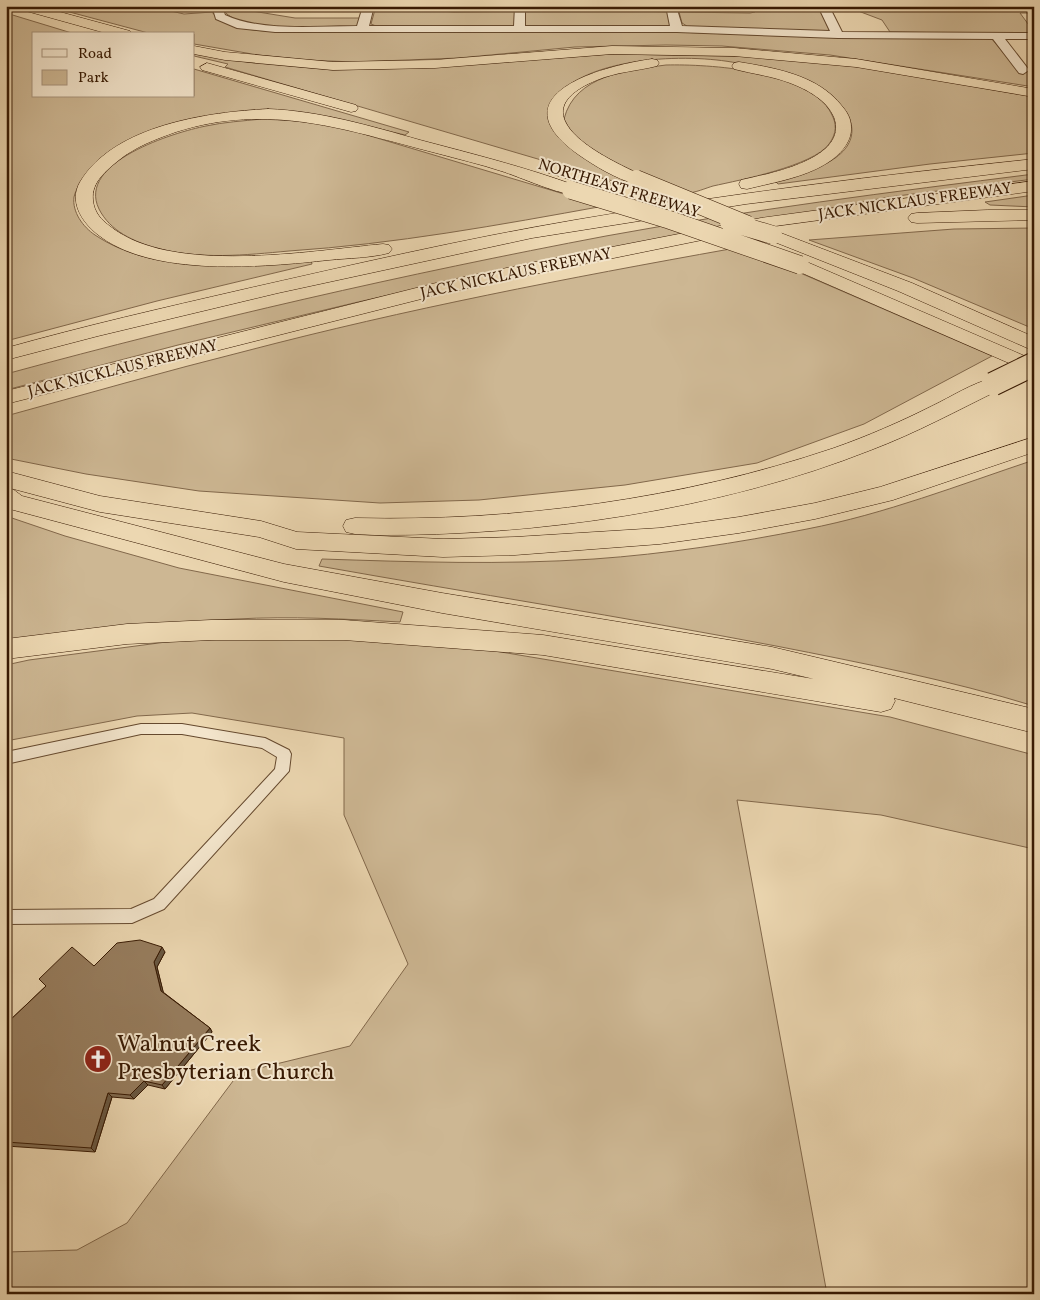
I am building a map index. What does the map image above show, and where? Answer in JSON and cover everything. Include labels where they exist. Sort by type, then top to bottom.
[{"type":"highway","points":[[13,6],[89,32]]},
{"type":"highway","points":[[23,6],[118,32]]},
{"type":"highway","points":[[195,50],[226,56],[333,66],[435,64],[612,50],[676,49],[741,52],[856,63],[1034,93]]},
{"type":"highway","points":[[630,216],[792,172],[820,160],[836,149],[844,128],[843,119],[833,103],[812,88],[769,72],[718,62],[675,61],[641,64],[604,72],[586,79],[570,90],[558,102],[555,116],[563,132],[576,145],[600,162],[636,179],[773,235]]},
{"type":"highway","points":[[195,63],[369,114]]},
{"type":"highway","points":[[573,226],[320,255],[245,260],[196,259],[152,252],[118,240],[106,233],[89,216],[84,206],[84,196],[87,184],[108,160],[125,148],[150,137],[204,121],[267,114],[329,119],[506,167],[571,190],[670,220],[800,265],[1034,366]]},
{"type":"highway","name":"NORTHEAST FREEWAY","points":[[425,130],[773,235],[1006,330],[1034,345]]},
{"type":"highway","name":"JACK NICKLAUS FREEWAY","points":[[6,354],[117,325],[324,277],[573,226],[630,216],[908,177],[1034,164]]},
{"type":"highway","name":"JACK NICKLAUS FREEWAY","points":[[6,398],[436,289],[761,223],[1034,186]]},
{"type":"highway","points":[[655,246],[706,242],[891,220],[988,214],[1034,215]]},
{"type":"highway","points":[[261,529],[314,524],[366,526],[476,523],[585,514],[674,498],[765,478],[843,453],[908,427],[993,384],[1034,366]]},
{"type":"highway","points":[[6,479],[100,504],[261,529],[296,540],[443,548],[588,542],[660,536],[739,525],[816,511],[885,494],[1034,444]]},
{"type":"highway","points":[[6,496],[14,502],[95,525],[284,573],[442,603],[772,658],[1032,720]]},
{"type":"highway","points":[[6,650],[127,634],[211,630],[344,630],[543,645],[881,701],[1032,720]]},
{"type":"street","points":[[519,29],[520,6]]},
{"type":"street","points":[[671,6],[677,29]]},
{"type":"street","points":[[823,6],[838,35]]},
{"type":"street","points":[[217,7],[220,17],[237,25],[275,29],[677,29],[838,35],[1034,36]]},
{"type":"street","points":[[362,28],[368,7]]},
{"type":"street","points":[[996,36],[1023,70]]},
{"type":"lane","points":[[368,7],[431,9],[452,6],[520,6]]},
{"type":"lane","points":[[6,758],[141,729],[182,729],[265,743],[284,754],[282,771],[159,904],[132,916],[6,917]]},
{"type":"green space","points":[[47,6],[149,6],[184,14],[212,12],[229,25],[264,31],[649,31],[811,37],[991,38],[1016,68],[1034,73],[1034,87],[830,55],[722,46],[575,47],[458,58],[354,62],[258,55],[195,44],[195,32],[144,32]]},
{"type":"green space","points":[[376,6],[454,12],[530,11],[535,9],[535,6],[595,6],[601,10],[671,12],[671,26],[665,28],[376,26],[371,24]]},
{"type":"green space","points":[[757,6],[818,6],[830,31],[690,28],[682,23],[679,12],[750,13],[755,12]]},
{"type":"green space","points":[[845,6],[1034,6],[1034,13],[1020,13],[1034,32],[1030,34],[890,32],[882,20]]},
{"type":"green space","points":[[224,11],[252,11],[295,18],[363,18],[357,26],[351,27],[284,28],[248,23],[233,18]]},
{"type":"green space","points":[[6,13],[68,32],[32,32],[32,98],[195,98],[195,69],[409,132],[405,135],[330,117],[283,112],[162,129],[80,183],[74,197],[75,208],[79,219],[91,232],[119,248],[145,257],[172,262],[228,264],[311,260],[312,264],[157,301],[6,341]]},
{"type":"green space","points":[[195,54],[254,63],[332,70],[423,68],[612,54],[766,57],[877,69],[1034,97],[1034,153],[930,164],[778,184],[775,181],[827,163],[839,155],[846,147],[851,138],[852,129],[850,120],[838,102],[828,93],[748,65],[692,58],[665,59],[638,61],[588,75],[567,86],[552,101],[561,138],[573,150],[628,180],[616,182],[225,67],[228,64],[195,56]]},
{"type":"green space","points":[[666,65],[707,66],[756,72],[802,87],[819,99],[831,113],[835,125],[834,136],[821,152],[808,159],[775,171],[687,193],[618,165],[593,151],[581,142],[564,119],[570,104],[579,93],[591,84],[605,77],[620,73]]},
{"type":"green space","points":[[262,119],[315,122],[347,129],[604,206],[408,239],[329,248],[223,256],[173,252],[131,239],[109,224],[99,209],[96,192],[102,177],[115,164],[132,152],[192,129],[220,123]]},
{"type":"green space","points":[[1034,174],[1034,179],[889,197],[478,275],[178,345],[6,390],[6,374],[155,335],[455,266],[606,236],[713,218]]},
{"type":"green space","points":[[1034,195],[1034,207],[990,205],[985,202]]},
{"type":"green space","points":[[1034,228],[1034,329],[913,278],[809,240],[954,229]]},
{"type":"green space","points":[[730,249],[798,272],[992,356],[864,424],[757,463],[625,485],[479,500],[380,503],[199,491],[86,474],[6,458],[6,416],[366,321],[548,283]]},
{"type":"green space","points":[[1034,460],[1034,706],[938,680],[776,646],[319,566],[322,559],[424,562],[560,561],[621,557],[701,547],[836,523],[922,498]]},
{"type":"green space","points":[[6,516],[65,536],[179,568],[403,612],[400,622],[257,618],[121,629],[6,645]]},
{"type":"green space","points":[[259,638],[374,640],[483,649],[890,717],[1034,755],[1034,849],[881,815],[737,800],[827,1294],[6,1294],[6,1252],[77,1250],[127,1223],[239,1073],[350,1046],[408,964],[344,815],[344,738],[192,713],[137,716],[6,741],[6,665],[29,660],[174,641]]},
{"type":"building","name":"Walnut Creek Presbyterian Church","points":[[140,940],[162,947],[154,962],[161,991],[210,1028],[162,1085],[144,1081],[130,1095],[108,1093],[91,1148],[6,1142],[6,1024],[46,986],[39,979],[72,947],[94,966],[117,943]]},
{"type":"place","name":"Walnut Creek Presbyterian Church","points":[[98,1059]]}]
